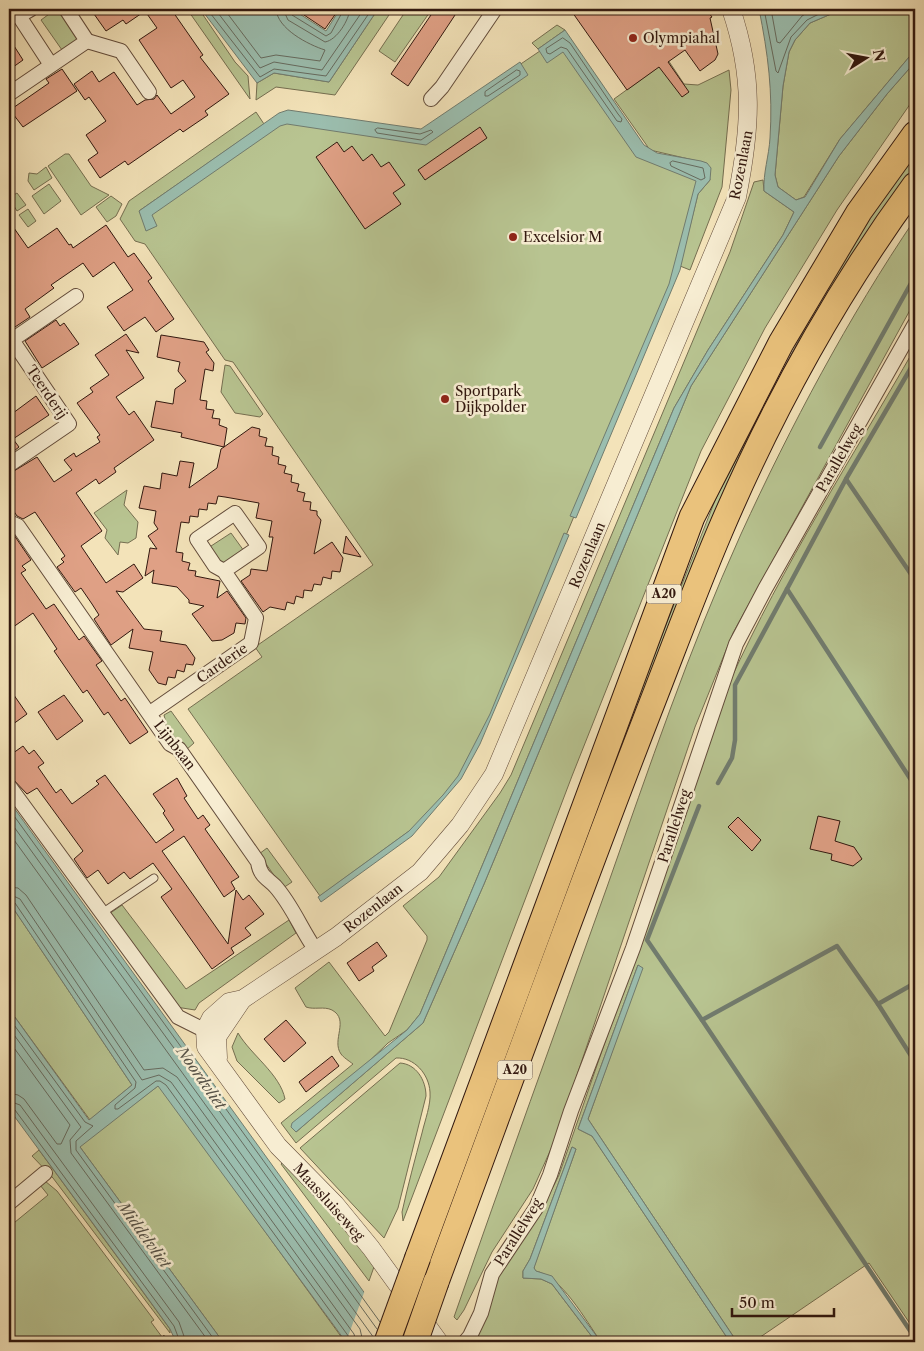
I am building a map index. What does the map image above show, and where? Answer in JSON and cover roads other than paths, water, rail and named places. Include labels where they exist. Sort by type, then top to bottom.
[{"type":"highway","name":"A20","points":[[387,1342],[692,517],[781,343],[860,212],[915,134]]},
{"type":"highway","name":"A20","points":[[415,1342],[626,770],[720,531],[760,442],[804,359],[882,230],[915,185]]},
{"type":"street","points":[[31,9],[19,16],[52,65]]},
{"type":"street","points":[[66,9],[87,41],[121,51],[149,92]]},
{"type":"street","points":[[431,99],[442,87],[495,9]]},
{"type":"street","name":"Rozenlaan","points":[[211,1033],[243,999],[315,949],[336,937],[420,872],[460,825],[494,774],[737,197],[749,126],[749,84],[740,35],[731,9]]},
{"type":"street","points":[[9,94],[87,41]]},
{"type":"street","name":"Teerderij","points":[[9,465],[69,424],[12,340],[76,296]]},
{"type":"street","name":"Parallelweg","points":[[465,1342],[481,1313],[492,1274],[536,1208],[550,1175],[571,1110],[633,948],[736,644],[770,580],[915,324]]},
{"type":"street","name":"Carderie","points":[[150,714],[251,644],[256,618],[224,571],[215,566],[197,540],[235,513],[259,547],[224,571]]},
{"type":"street","name":"Lijnbaan","points":[[9,522],[18,526],[170,744],[179,749],[185,757],[258,862],[266,880],[275,885],[294,913],[315,949]]},
{"type":"street","points":[[9,786],[178,1018],[211,1033]]},
{"type":"street","name":"Maassluiseweg","points":[[211,1033],[206,1047],[282,1151],[334,1204],[370,1248],[439,1342]]},
{"type":"street","points":[[9,1204],[45,1173]]},
{"type":"lane","points":[[102,914],[154,878]]},
{"type":"water","points":[[201,9],[292,9],[326,31],[340,9],[378,9],[329,82],[274,73],[257,83]]},
{"type":"water","points":[[759,9],[848,9],[810,23],[795,40],[789,52],[783,86],[775,175],[778,187],[796,200],[805,197],[840,139],[915,50],[915,62],[887,94],[839,156],[691,386],[484,884],[423,1023],[296,1132],[291,1127],[292,1123],[407,1030],[420,1014],[674,408],[708,350],[783,235],[794,212],[764,191],[770,138],[771,105],[767,57]]},
{"type":"water","points":[[565,30],[644,145],[657,153],[707,163],[711,168],[710,180],[698,194],[680,270],[576,518],[570,516],[669,284],[696,181],[636,157],[563,52],[547,63],[538,49]]},
{"type":"water","points":[[520,62],[528,75],[426,145],[287,124],[280,126],[152,215],[157,226],[146,231],[139,211],[279,113],[288,110],[421,129]]},
{"type":"water","points":[[564,533],[569,535],[480,744],[461,779],[412,836],[321,902],[318,897],[409,831],[458,776],[490,714]]},
{"type":"water","points":[[9,801],[400,1342],[346,1342],[158,1086],[80,1147],[223,1342],[176,1342],[170,1329],[9,1109],[9,1009],[89,1120],[132,1085],[9,902]]},
{"type":"water","points":[[638,965],[643,968],[588,1119],[737,1342],[730,1342],[592,1136],[578,1129]]},
{"type":"water","points":[[572,1147],[576,1149],[534,1268],[536,1271],[552,1276],[601,1342],[596,1342],[552,1284],[541,1279],[523,1278],[523,1271],[530,1259]]},
{"type":"waterway","points":[[820,447],[915,276]]},
{"type":"waterway","points":[[846,479],[915,361]]},
{"type":"waterway","points":[[915,580],[846,479],[787,589],[915,786]]},
{"type":"waterway","points":[[718,783],[732,758],[735,740],[735,685],[787,589]]},
{"type":"waterway","points":[[699,806],[647,940],[702,1020],[837,946],[878,1004]]},
{"type":"waterway","points":[[915,983],[878,1004],[915,1062]]},
{"type":"waterway","points":[[702,1020],[915,1338]]},
{"type":"place","name":"Olympiahal","points":[[633,38]]},
{"type":"place","name":"Excelsior M","points":[[513,237]]},
{"type":"place","name":"Sportpark Dijkpolder","points":[[445,399]]},
{"type":"water label","name":"Noordvliet","points":[[201,1078]]},
{"type":"water label","name":"Middelvliet","points":[[144,1235]]}]
